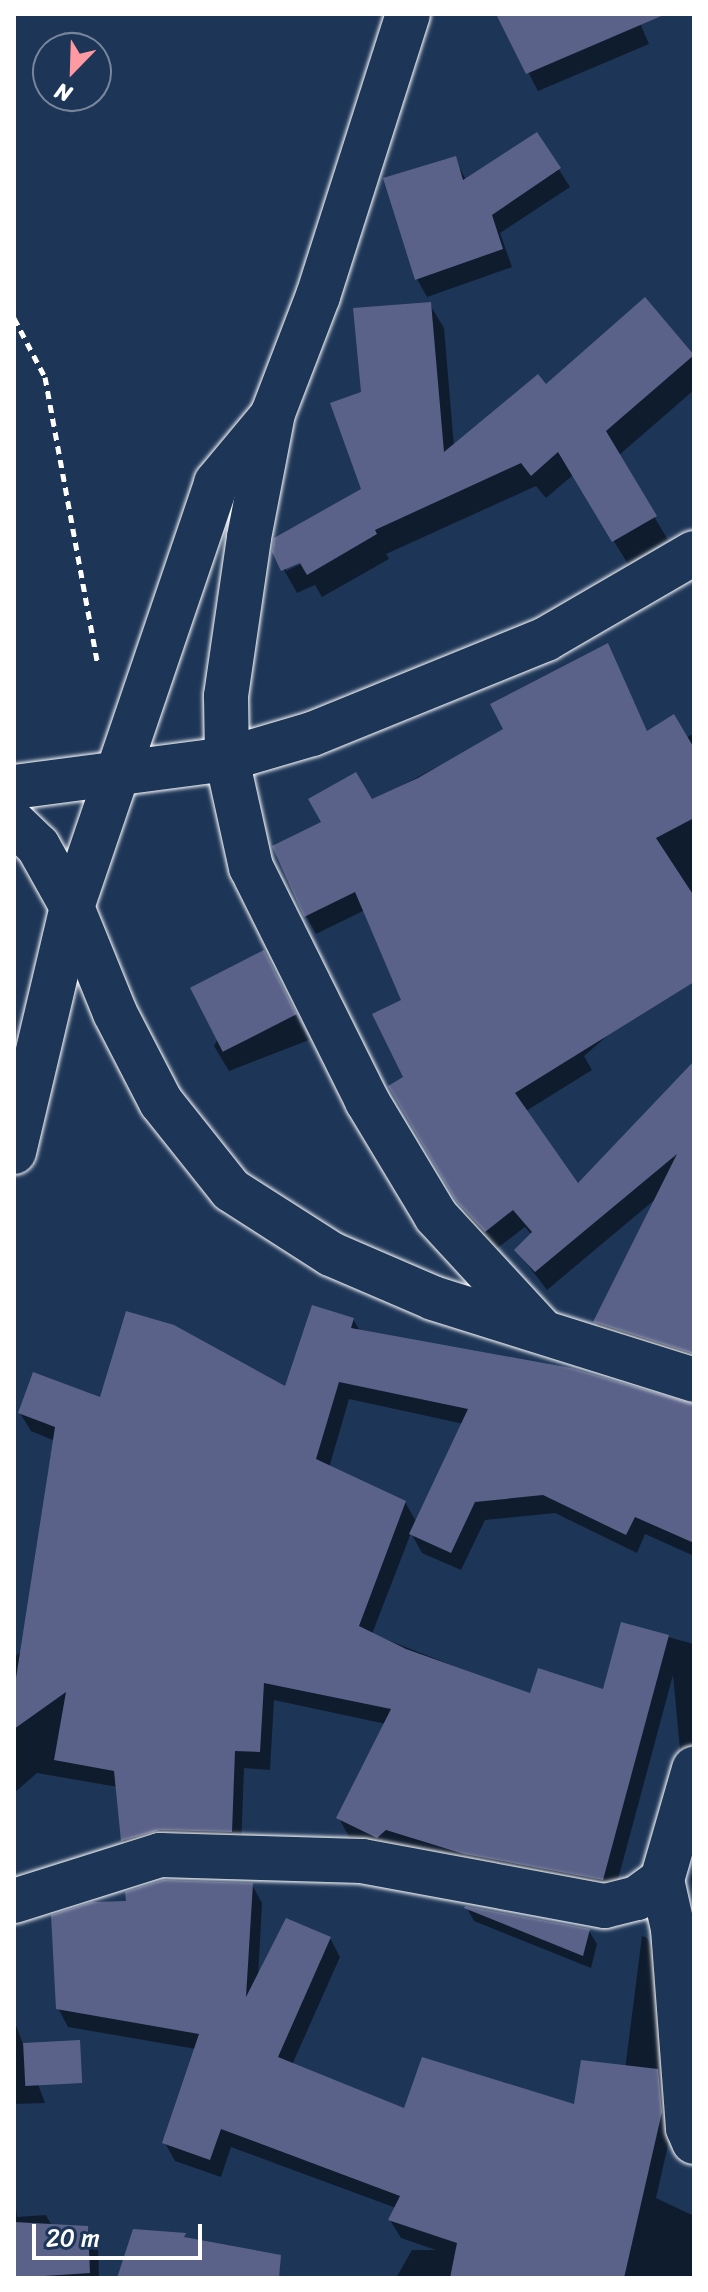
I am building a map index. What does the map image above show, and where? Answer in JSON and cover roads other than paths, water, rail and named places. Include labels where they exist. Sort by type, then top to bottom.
[{"type":"street","points":[[408,14],[318,296],[273,413],[249,538],[226,696],[227,759],[251,867],[367,1101],[436,1216],[542,1331]]},
{"type":"street","points":[[14,1152],[72,907],[216,483],[273,413]]},
{"type":"street","points":[[14,787],[227,759],[398,703],[546,639],[694,553]]},
{"type":"street","points":[[14,823],[38,846],[72,907],[115,1013],[161,1102],[231,1190],[331,1254],[433,1298],[694,1380]]},
{"type":"street","points":[[694,1769],[662,1880],[673,1929],[688,2128],[694,2142]]},
{"type":"street","points":[[14,1901],[160,1855],[362,1861],[605,1906],[637,1898],[662,1880]]}]
